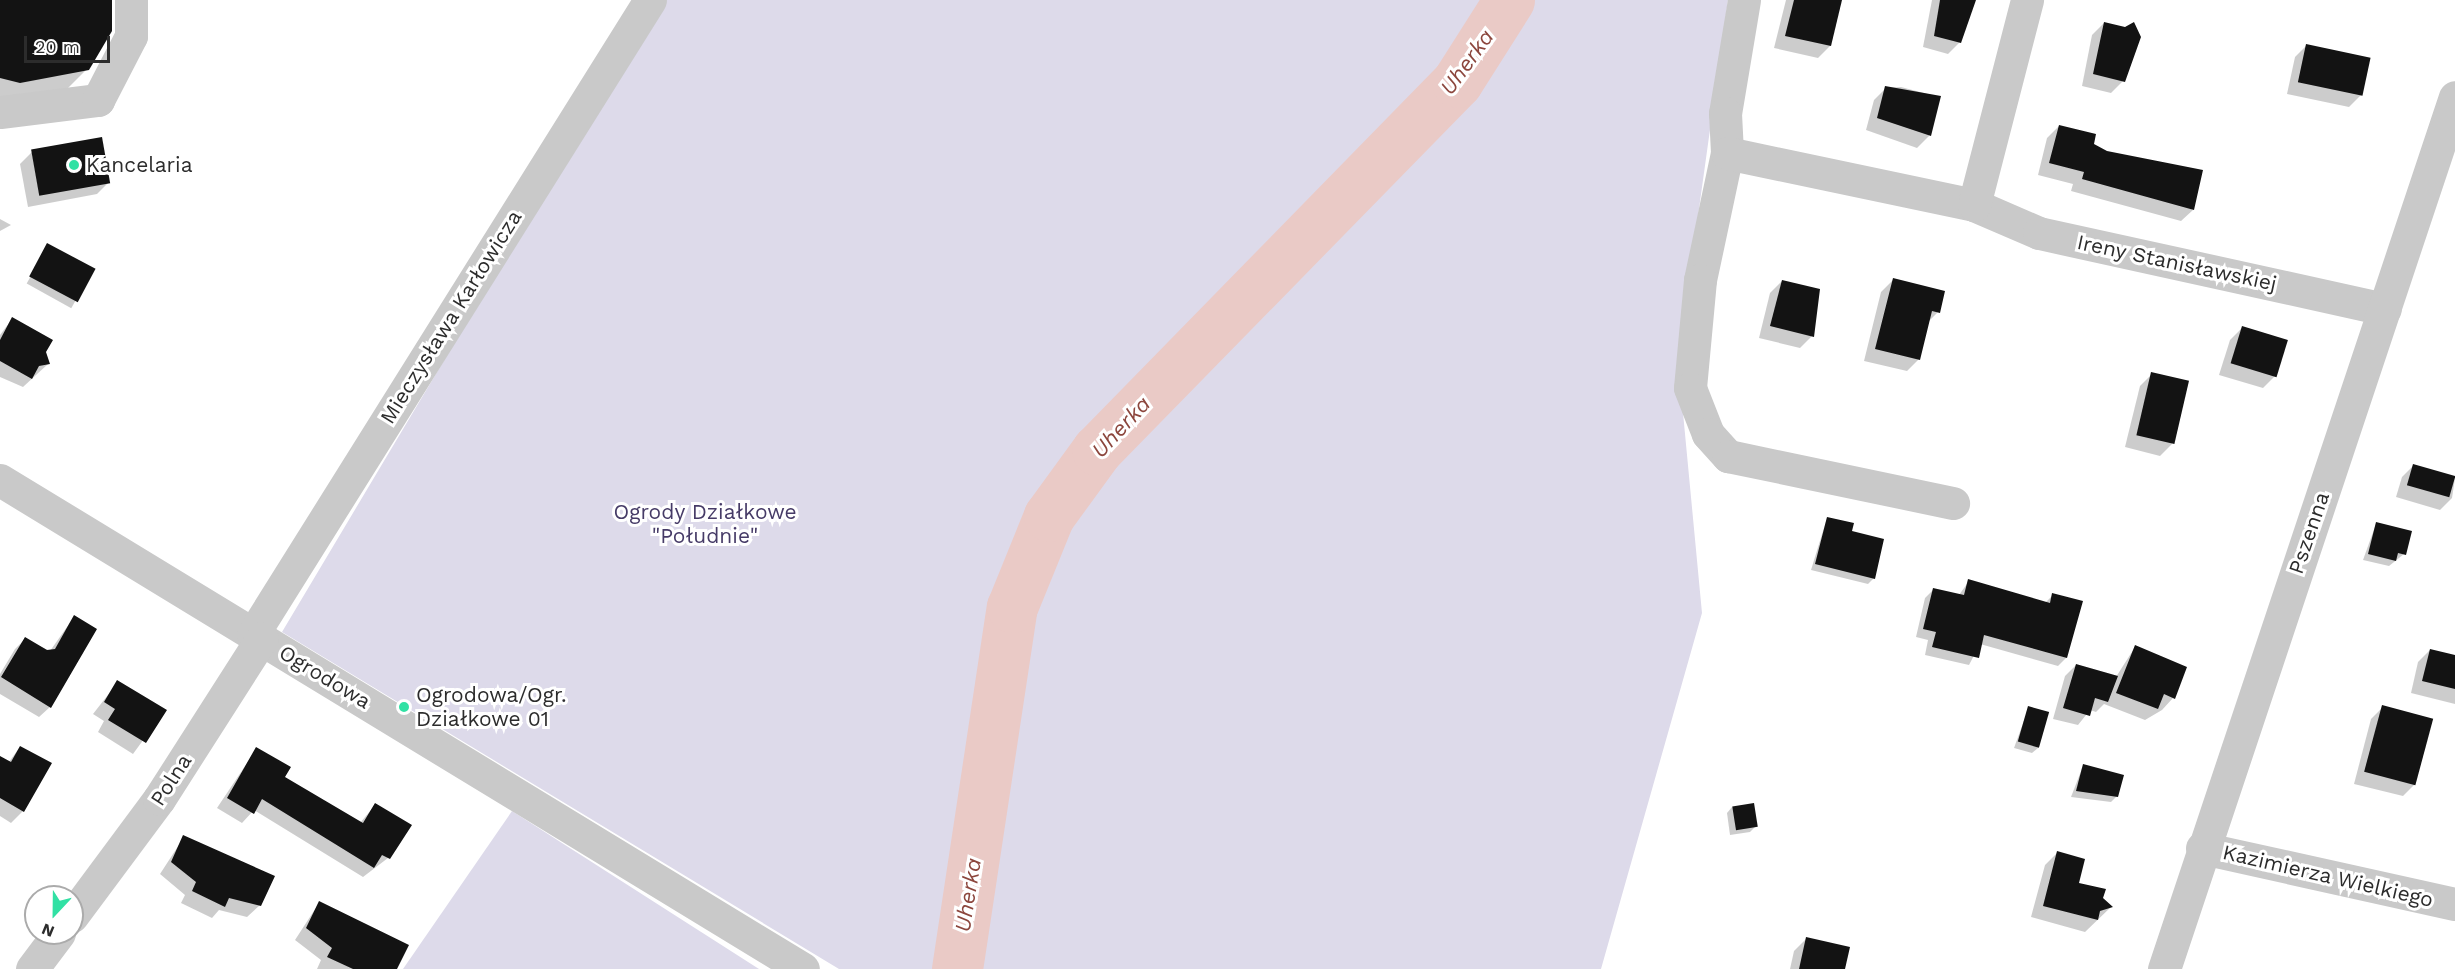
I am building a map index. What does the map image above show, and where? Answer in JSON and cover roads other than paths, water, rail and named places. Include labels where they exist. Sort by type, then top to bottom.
[{"type":"street","points":[[0,112],[98,100],[131,36],[131,0]]},
{"type":"street","name":"Mieczysława Karłowicza","points":[[257,636],[650,0]]},
{"type":"street","points":[[1744,0],[1725,113],[1727,153],[1700,280],[1690,388],[1708,434],[1728,456],[1953,503]]},
{"type":"street","points":[[1974,205],[2026,0]]},
{"type":"street","name":"Pszenna","points":[[2164,969],[2202,848],[2455,97]]},
{"type":"street","name":"Ireny Stanisławskiej","points":[[1727,153],[1974,205],[2039,233],[2385,309]]},
{"type":"street","name":"Ogrodowa","points":[[0,480],[802,969]]},
{"type":"street","name":"Polna","points":[[84,900],[159,799],[257,636]]},
{"type":"street","name":"Kazimierza Wielkiego","points":[[2202,848],[2455,904]]},
{"type":"street","points":[[32,969],[50,945]]},
{"type":"waterway","name":"Uherka","points":[[957,969],[1012,607],[1049,516],[1097,450],[1457,82],[1509,0]]},
{"type":"place","name":"Kancelaria","points":[[74,165]]},
{"type":"place","name":"Ogrodowa/Ogr. Działkowe 01","points":[[404,707]]},
{"type":"park label","name":"Ogrody Działkowe \"Południe\"","points":[[705,524]]}]
